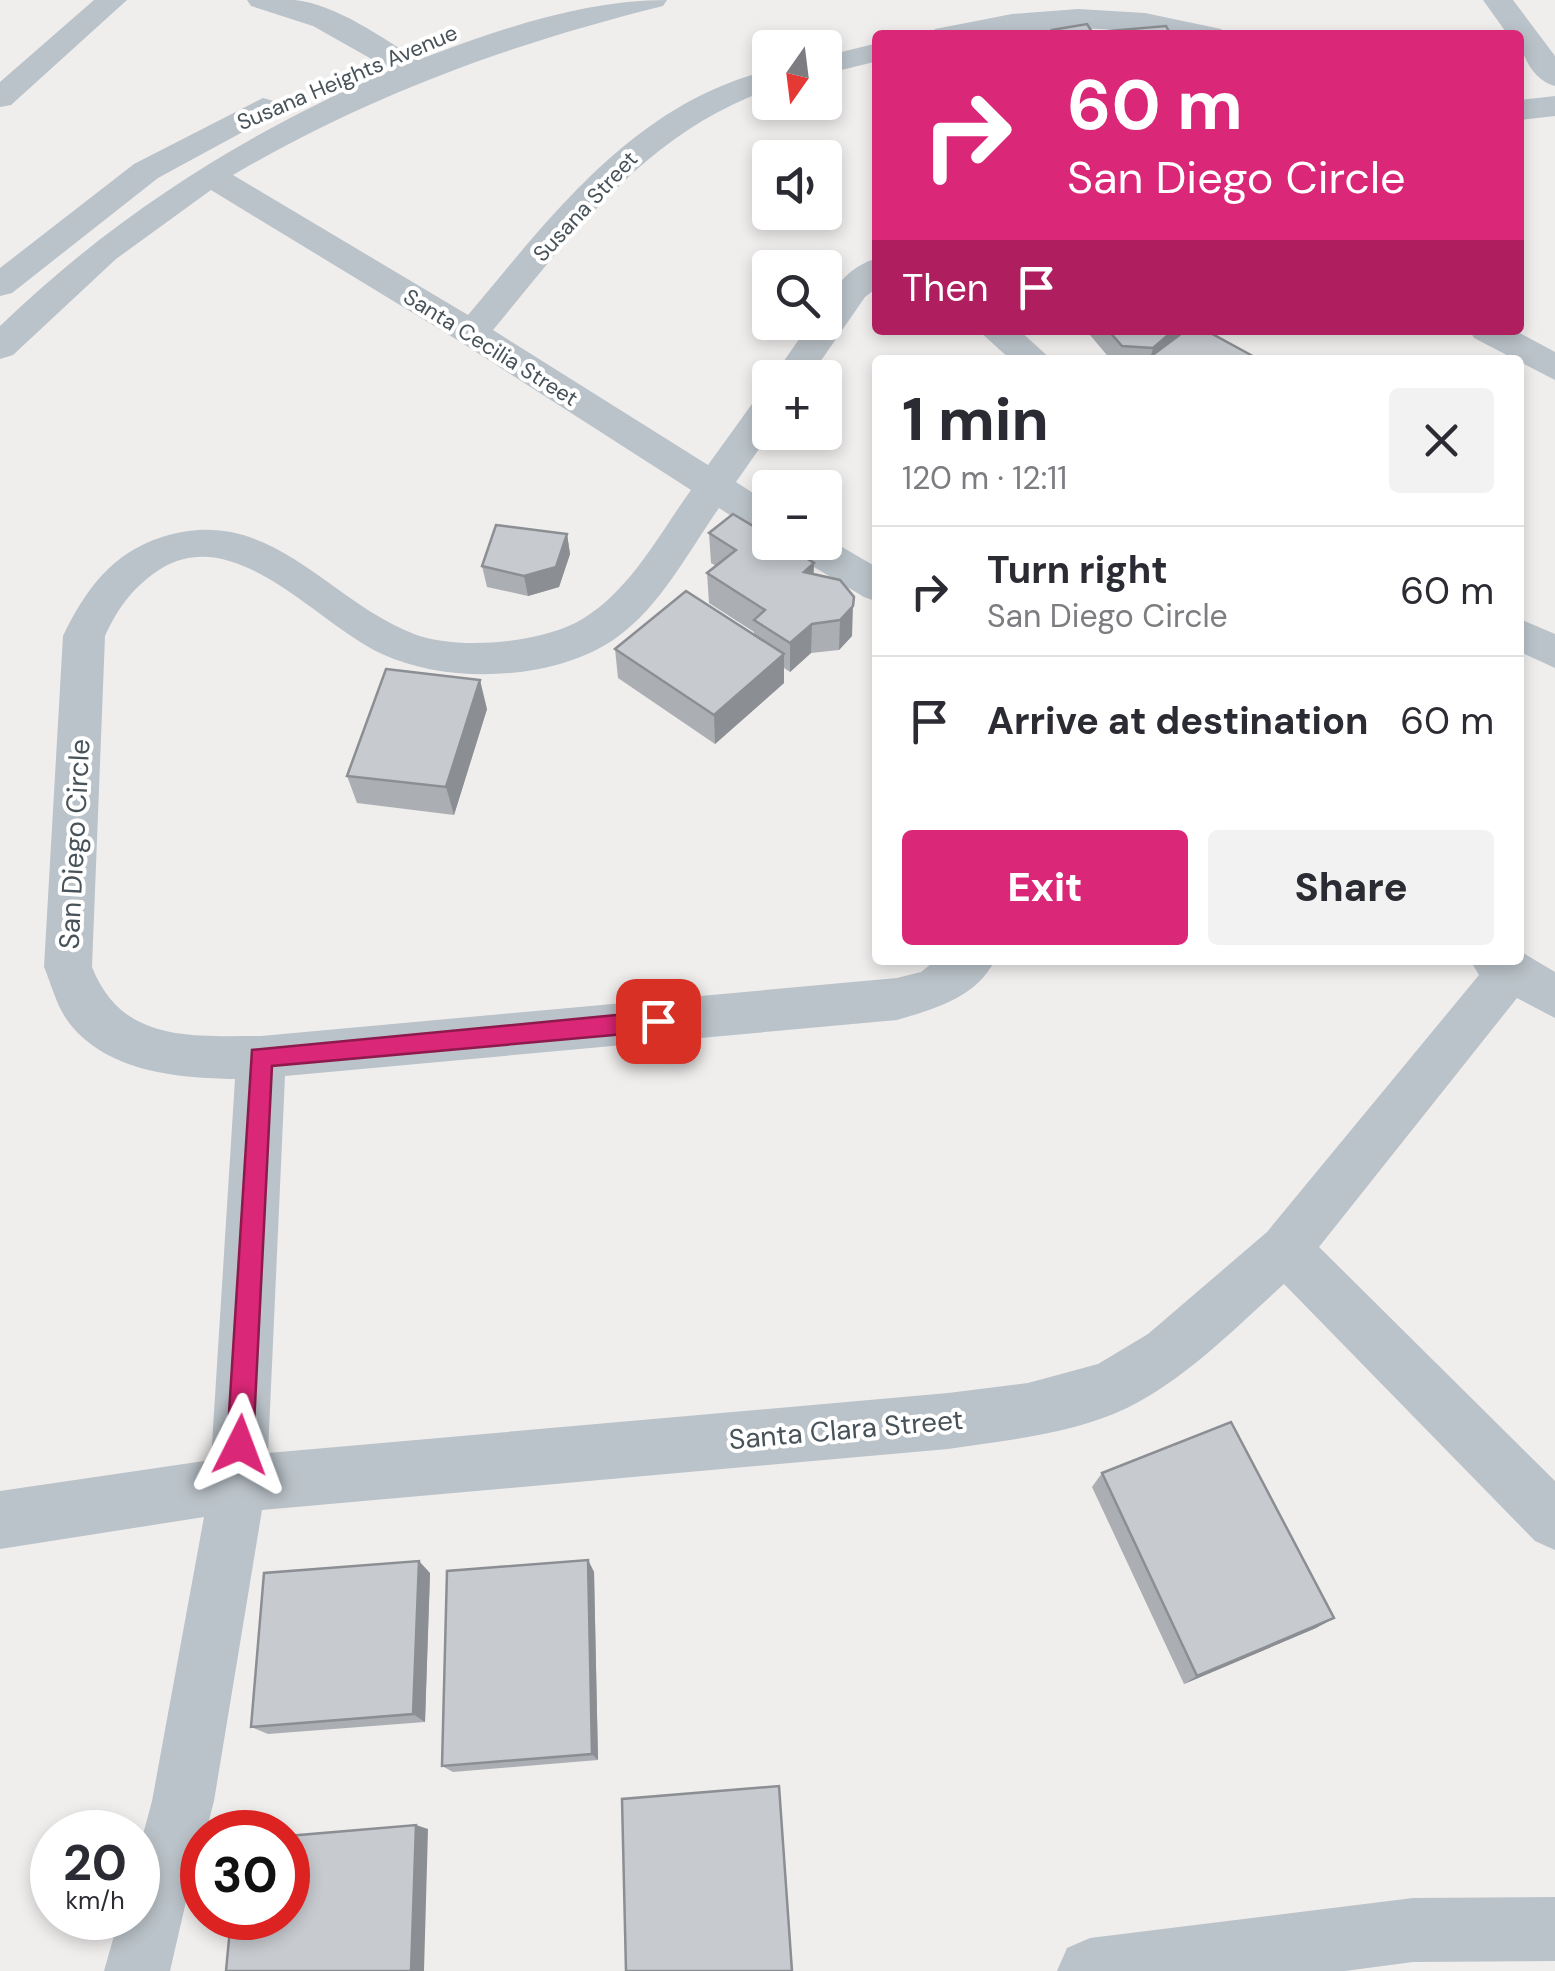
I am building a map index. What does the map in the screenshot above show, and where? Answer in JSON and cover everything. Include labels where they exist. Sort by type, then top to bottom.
[{"type":"street","points":[[0,98],[112,0]]},
{"type":"street","points":[[262,0],[304,9],[338,23],[402,63]]},
{"type":"street","name":"Susana Heights Avenue","points":[[0,347],[95,258],[210,175],[454,30],[562,0]]},
{"type":"street","name":"Susana Heights Avenue","points":[[0,285],[146,171],[259,110],[402,63],[652,0]]},
{"type":"street","points":[[1498,0],[1520,30]]},
{"type":"street","points":[[980,30],[1061,18],[1134,20],[1185,30]]},
{"type":"street","points":[[1524,35],[1555,76]]},
{"type":"street","points":[[842,61],[872,53]]},
{"type":"street","name":"Susana Street","points":[[472,333],[620,162],[659,130],[698,106],[752,83]]},
{"type":"street","points":[[1524,110],[1555,106]]},
{"type":"street","name":"Santa Cecilia Street","points":[[210,175],[472,333],[752,511]]},
{"type":"street","points":[[803,360],[854,290],[872,274]]},
{"type":"street","points":[[1002,335],[1028,355]]},
{"type":"street","points":[[1496,335],[1555,368]]},
{"type":"street","name":"San Diego Circle","points":[[752,432],[636,592],[599,629],[556,647],[503,656],[452,658],[399,645],[295,578],[229,543],[203,541],[171,546],[132,566],[101,597],[84,636],[68,967],[85,1008],[122,1041],[177,1057],[261,1057],[896,999],[935,988],[965,965]]},
{"type":"street","points":[[834,560],[872,583]]},
{"type":"street","points":[[1524,636],[1555,652]]},
{"type":"street","name":"Santa Clara Street","points":[[0,1520],[238,1484],[1028,1410],[1109,1388],[1167,1353],[1285,1249],[1520,976]]},
{"type":"street","points":[[138,1971],[184,1801],[238,1484],[261,1057]]},
{"type":"street","points":[[1285,1249],[1555,1521]]},
{"type":"street","points":[[1090,1971],[1412,1930],[1555,1929]]},
{"type":"building","points":[[1087,24],[1091,30],[1052,30]]},
{"type":"building","points":[[1166,26],[1168,30],[1120,30]]},
{"type":"building","points":[[1112,335],[1168,335],[1153,348],[1122,346]]},
{"type":"building","points":[[1179,335],[1214,335],[1251,355],[1153,355]]},
{"type":"building","points":[[733,514],[752,525],[752,560],[809,560],[814,563],[804,572],[840,580],[854,597],[853,606],[840,620],[812,624],[790,643],[754,620],[765,610],[707,573],[736,550],[709,533]]},
{"type":"building","points":[[496,525],[567,534],[556,567],[524,576],[482,566]]},
{"type":"building","points":[[686,591],[784,654],[714,715],[615,649]]},
{"type":"building","points":[[386,669],[480,680],[446,787],[347,776]]},
{"type":"building","points":[[1231,1422],[1334,1618],[1197,1676],[1102,1473]]},
{"type":"building","points":[[588,1560],[592,1754],[442,1766],[447,1571]]},
{"type":"building","points":[[419,1561],[413,1714],[251,1727],[264,1573]]},
{"type":"building","points":[[779,1786],[792,1971],[626,1971],[622,1799]]},
{"type":"building","points":[[416,1825],[411,1971],[226,1971],[229,1940],[310,1940],[310,1834]]},
{"type":"route","points":[[240,1445],[261,1057],[658,1021]]}]
